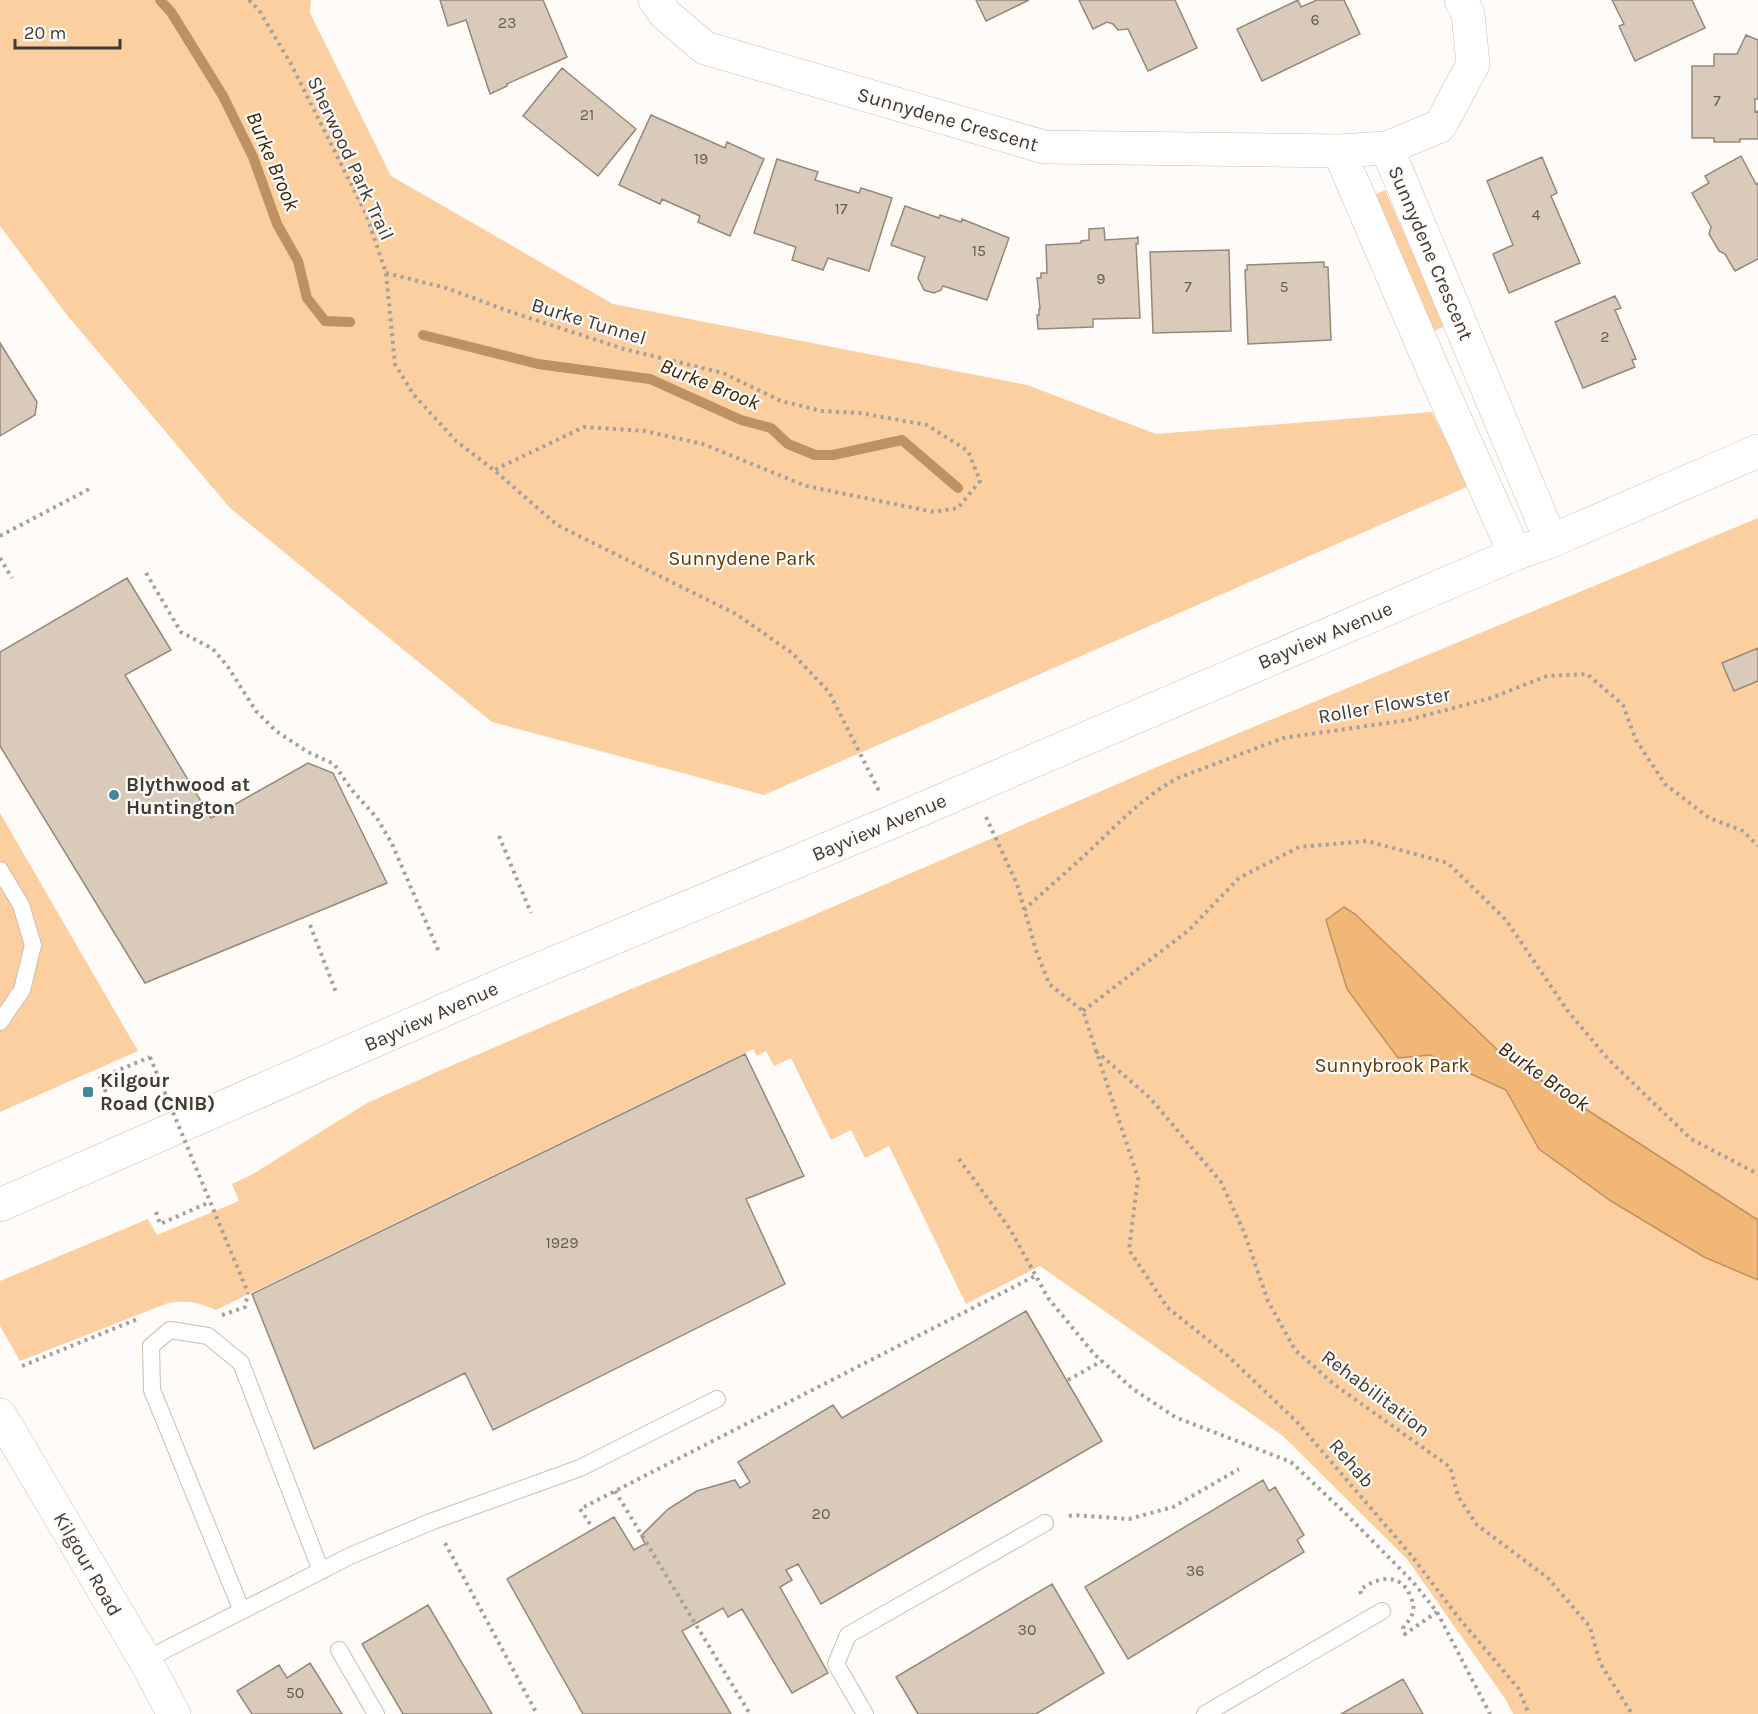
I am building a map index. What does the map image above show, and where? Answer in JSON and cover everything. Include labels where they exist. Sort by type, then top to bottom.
[{"type":"street","name":"Sunnydene Crescent","points":[[655,0],[664,14],[705,48],[1044,147],[1339,151],[1387,148],[1440,126],[1473,64],[1468,14],[1461,0]]},
{"type":"street","name":"Sunnydene Crescent","points":[[1387,148],[1551,541]]},
{"type":"street","points":[[1339,151],[1515,554]]},
{"type":"street","name":"Sunnydene Crescent","points":[[1435,374],[1474,358]]},
{"type":"street","name":"Bayview Avenue","points":[[0,1205],[506,983],[894,821],[1758,451]]},
{"type":"street","name":"Kilgour Road","points":[[0,1415],[145,1660],[174,1714]]},
{"type":"lane","points":[[0,870],[21,905],[33,945],[22,990],[0,1022]]},
{"type":"lane","points":[[242,1611],[153,1390],[152,1346],[170,1330],[208,1336],[241,1363],[321,1571]]},
{"type":"lane","points":[[145,1660],[352,1555],[433,1521],[580,1468],[717,1399]]},
{"type":"lane","points":[[865,1714],[836,1664],[848,1635],[1046,1523]]},
{"type":"lane","points":[[1205,1714],[1382,1611]]},
{"type":"lane","points":[[339,1650],[376,1714]]},
{"type":"path","name":"Sherwood Park Trail","points":[[249,0],[259,10],[291,64],[366,214],[386,273],[395,364],[413,394],[456,441],[494,470],[557,525],[736,614],[792,653],[829,692],[894,821]]},
{"type":"path","name":"Burke Tunnel","points":[[386,273],[446,288],[514,314],[624,349],[723,373],[781,401],[822,411],[860,413],[927,426],[968,451],[980,481],[957,508],[934,512],[806,486],[703,444],[645,431],[584,427],[494,470]]},
{"type":"path","points":[[0,536],[93,487]]},
{"type":"path","points":[[0,558],[12,578]]},
{"type":"path","points":[[146,573],[181,632],[213,649],[256,711],[276,731],[308,752],[334,764],[351,789],[377,818],[392,844],[439,952]]},
{"type":"path","name":"Roller Flowster","points":[[1024,910],[1131,812],[1178,778],[1283,738],[1408,720],[1491,698],[1547,676],[1587,674],[1623,705],[1636,740],[1665,784],[1709,818],[1743,831],[1758,846]]},
{"type":"path","points":[[974,786],[990,829],[1017,884],[1036,950],[1049,984],[1083,1011],[1096,1051]]},
{"type":"path","points":[[500,836],[531,913]]},
{"type":"path","points":[[1083,1011],[1190,930],[1239,878],[1299,846],[1367,841],[1448,862],[1506,920],[1567,1010],[1608,1059],[1691,1139],[1758,1174]]},
{"type":"path","points":[[310,925],[337,995]]},
{"type":"path","name":"Rehab","points":[[1096,1051],[1138,1178],[1129,1250],[1167,1306],[1228,1356],[1298,1423],[1411,1555],[1458,1617],[1518,1688],[1529,1714]]},
{"type":"path","name":"Rehabilitation","points":[[1096,1051],[1150,1098],[1221,1182],[1244,1232],[1268,1301],[1295,1350],[1335,1385],[1450,1467],[1458,1496],[1477,1525],[1548,1578],[1590,1627],[1600,1663],[1632,1714]]},
{"type":"path","points":[[106,1092],[100,1078],[150,1057],[248,1293]]},
{"type":"path","points":[[959,1159],[1010,1229],[1048,1299],[1094,1354],[1133,1389],[1175,1417],[1290,1462],[1345,1513],[1419,1589],[1437,1612],[1490,1714]]},
{"type":"path","points":[[156,1212],[160,1224],[210,1202]]},
{"type":"path","points":[[590,1524],[580,1509],[1035,1276]]},
{"type":"path","points":[[1068,1380],[1102,1361]]},
{"type":"path","points":[[1046,1523],[1074,1515],[1129,1519],[1173,1507],[1239,1469]]},
{"type":"path","points":[[615,1491],[750,1714]]},
{"type":"path","points":[[433,1521],[537,1714]]},
{"type":"green space","name":"Sunnydene Park","points":[[0,0],[311,0],[310,13],[391,176],[613,304],[1027,385],[1156,434],[1432,412],[1469,486],[764,795],[492,722],[230,508],[67,315],[0,226]]},
{"type":"green space","points":[[1385,190],[1445,326],[1432,332],[1372,196]]},
{"type":"green space","name":"Sunnybrook Park","points":[[1758,518],[1758,1714],[1513,1714],[1506,1700],[1407,1559],[1283,1436],[1040,1266],[966,1304],[889,1146],[865,1158],[851,1130],[831,1140],[791,1058],[774,1066],[766,1051],[757,1056],[753,1049],[216,1310],[193,1302],[168,1303],[20,1361],[0,1326],[0,1281],[148,1219],[157,1235],[239,1201],[232,1184],[251,1175],[367,1103],[631,989],[793,924],[1157,767]]},
{"type":"green space","points":[[0,813],[138,1051],[0,1112]]},
{"type":"shaded area","points":[[1344,907],[1355,914],[1505,1057],[1758,1220],[1758,1280],[1704,1257],[1611,1201],[1539,1149],[1506,1090],[1430,1055],[1398,1058],[1347,989],[1326,920]]},
{"type":"building","points":[[440,0],[543,0],[567,57],[490,94],[466,20],[448,26]]},
{"type":"building","points":[[976,0],[1029,0],[986,21]]},
{"type":"building","points":[[1079,0],[1175,0],[1197,48],[1148,71],[1128,29],[1118,30],[1113,24],[1107,22],[1093,29]]},
{"type":"building","points":[[1298,0],[1301,7],[1317,0],[1344,0],[1360,34],[1262,81],[1237,29]]},
{"type":"building","points":[[1612,0],[1692,0],[1705,28],[1635,61],[1619,26],[1624,24]]},
{"type":"building","points":[[1746,35],[1758,40],[1758,99],[1755,99],[1755,112],[1758,111],[1758,139],[1714,142],[1714,138],[1692,138],[1692,66],[1714,66],[1714,54],[1737,54]]},
{"type":"building","points":[[562,68],[636,129],[598,176],[523,116]]},
{"type":"building","points":[[651,115],[725,148],[727,142],[764,159],[730,236],[698,222],[700,216],[662,199],[660,204],[619,185]]},
{"type":"building","points":[[1741,156],[1756,184],[1758,183],[1758,259],[1735,271],[1709,234],[1711,227],[1692,193],[1709,183],[1705,176]]},
{"type":"building","points":[[1542,157],[1557,193],[1551,196],[1580,263],[1509,293],[1493,254],[1513,245],[1487,181]]},
{"type":"building","points":[[777,159],[818,172],[815,180],[859,193],[861,188],[892,198],[869,271],[828,258],[823,270],[792,260],[796,247],[754,233]]},
{"type":"building","points":[[905,206],[939,218],[940,215],[961,222],[962,219],[1009,238],[987,300],[943,286],[941,290],[934,293],[924,290],[918,278],[925,257],[891,245]]},
{"type":"building","points":[[1104,228],[1105,240],[1138,237],[1138,244],[1136,244],[1140,318],[1093,319],[1093,327],[1038,329],[1037,315],[1040,309],[1037,278],[1041,278],[1041,273],[1047,273],[1046,245],[1081,243],[1081,241],[1089,240],[1089,229]]},
{"type":"building","points":[[1229,250],[1231,331],[1153,333],[1150,252]]},
{"type":"building","points":[[1324,262],[1324,267],[1328,267],[1331,340],[1248,344],[1245,270],[1247,270],[1247,265]]},
{"type":"building","points":[[1615,296],[1621,308],[1615,310],[1636,359],[1632,360],[1635,367],[1583,388],[1555,322]]},
{"type":"building","points":[[0,343],[37,402],[35,415],[0,436]]},
{"type":"building","name":"Blythwood at Huntington","points":[[127,578],[171,650],[125,675],[211,818],[308,763],[333,773],[387,883],[145,983],[0,746],[0,652]]},
{"type":"building","points":[[1758,648],[1758,681],[1734,691],[1722,663]]},
{"type":"building","points":[[745,1054],[804,1176],[746,1199],[785,1284],[493,1430],[465,1373],[314,1449],[252,1294]]},
{"type":"building","points":[[1026,1311],[1102,1441],[821,1604],[798,1564],[786,1570],[792,1580],[780,1587],[828,1673],[792,1693],[742,1609],[728,1617],[723,1608],[682,1631],[731,1714],[583,1714],[507,1579],[614,1517],[634,1550],[645,1544],[641,1536],[668,1509],[697,1491],[735,1480],[740,1488],[750,1482],[738,1462],[833,1405],[842,1418]]},
{"type":"building","points":[[1263,1480],[1269,1491],[1275,1487],[1304,1535],[1297,1540],[1304,1552],[1128,1659],[1085,1587]]},
{"type":"building","points":[[1052,1584],[1104,1673],[1036,1714],[918,1714],[896,1677]]},
{"type":"building","points":[[428,1605],[492,1714],[403,1714],[362,1644]]},
{"type":"building","points":[[310,1663],[342,1714],[252,1714],[237,1691],[279,1665],[287,1678]]},
{"type":"building","points":[[1403,1679],[1423,1714],[1341,1714]]},
{"type":"waterway","name":"Burke Brook","points":[[160,0],[171,12],[223,96],[253,157],[277,224],[298,261],[307,298],[325,321],[350,322]]},
{"type":"waterway","name":"Burke Brook","points":[[423,335],[538,364],[650,379],[741,420],[771,428],[788,444],[815,455],[833,455],[902,440],[958,488]]},
{"type":"place","name":"Blythwood at Huntington","points":[[114,795]]},
{"type":"place","name":"Kilgour Road (CNIB)","points":[[88,1092]]}]
